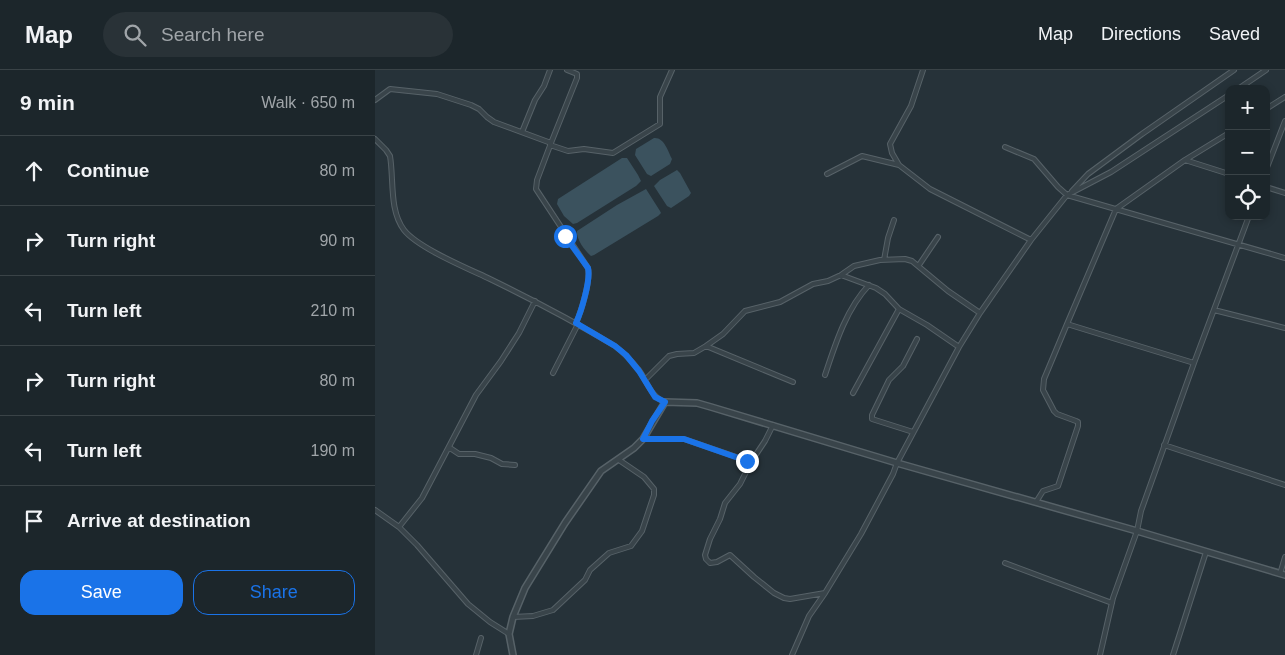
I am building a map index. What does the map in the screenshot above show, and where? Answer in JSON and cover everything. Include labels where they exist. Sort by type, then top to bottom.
[{"type":"street","points":[[521,132],[550,70]]},
{"type":"street","points":[[567,70],[575,73],[577,76]]},
{"type":"street","points":[[553,373],[577,324],[590,274],[536,188],[550,144],[581,70]]},
{"type":"street","points":[[375,100],[390,89],[437,94],[471,105],[479,109],[494,122],[568,151],[585,149],[613,153],[660,124],[660,97],[672,70]]},
{"type":"street","points":[[923,70],[911,106],[890,144],[892,153],[899,165],[930,189],[1031,240]]},
{"type":"street","points":[[792,655],[809,616],[865,526],[959,347],[980,313],[1031,240],[1088,174],[1234,70]]},
{"type":"street","points":[[1244,85],[1266,70]]},
{"type":"street","points":[[1270,106],[1285,97]]},
{"type":"street","points":[[1069,194],[1111,172],[1225,98]]},
{"type":"street","points":[[1270,160],[1285,121]]},
{"type":"street","points":[[1036,502],[1043,491],[1058,486],[1078,426],[1078,422],[1054,412],[1043,390],[1043,379],[1116,209],[1185,160],[1225,135]]},
{"type":"street","points":[[375,139],[390,156],[395,208],[400,222],[408,234],[419,243],[535,301],[615,346],[626,355],[655,397],[665,402],[697,403],[1283,575],[1285,557]]},
{"type":"street","points":[[1005,147],[1034,159],[1058,187],[1069,194],[1285,258]]},
{"type":"street","points":[[827,174],[862,156],[899,165]]},
{"type":"street","points":[[1185,160],[1225,173]]},
{"type":"street","points":[[1270,188],[1285,192]]},
{"type":"street","points":[[884,260],[894,220]]},
{"type":"street","points":[[1099,655],[1112,603],[1137,531],[1141,511],[1247,220]]},
{"type":"street","points":[[919,265],[938,237]]},
{"type":"street","points":[[645,380],[669,356],[694,353],[706,346],[723,334],[745,311],[779,302],[813,284],[828,281],[841,275],[854,266],[884,260],[905,259],[919,265],[948,290],[980,313]]},
{"type":"street","points":[[841,275],[869,285],[891,298],[899,309],[959,347]]},
{"type":"street","points":[[825,375],[847,318],[859,295],[869,285]]},
{"type":"street","points":[[399,528],[422,498],[450,448],[476,395],[505,354],[535,301]]},
{"type":"street","points":[[853,393],[899,309]]},
{"type":"street","points":[[1214,310],[1285,328]]},
{"type":"street","points":[[1067,324],[1194,363]]},
{"type":"street","points":[[913,432],[873,420],[872,415],[889,380],[903,366],[917,339]]},
{"type":"street","points":[[706,346],[793,382]]},
{"type":"street","points":[[513,655],[509,634],[513,617],[525,588],[565,523],[601,471],[619,460],[643,439],[665,402]]},
{"type":"street","points":[[773,426],[740,484],[725,503],[710,540],[705,555],[706,559],[710,563],[717,562],[730,555],[748,572],[784,598],[790,599],[825,593]]},
{"type":"street","points":[[643,439],[684,439],[751,462]]},
{"type":"street","points":[[1164,446],[1285,485]]},
{"type":"street","points":[[450,448],[459,454],[475,454],[491,458],[502,464],[515,465]]},
{"type":"street","points":[[513,617],[533,616],[553,610],[585,580],[589,570],[609,553],[631,546],[640,535],[649,514],[655,489],[644,477],[619,460]]},
{"type":"street","points":[[375,510],[399,528],[417,545],[468,604],[490,622],[509,634]]},
{"type":"street","points":[[1173,655],[1206,552]]},
{"type":"street","points":[[1005,563],[1112,603]]},
{"type":"street","points":[[476,655],[481,638]]},
{"type":"water","points":[[654,138],[663,142],[672,159],[670,164],[651,176],[647,174],[635,155],[636,149]]},
{"type":"water","points":[[622,158],[627,158],[641,181],[636,186],[573,224],[564,216],[557,204],[558,199]]},
{"type":"water","points":[[677,170],[691,193],[671,208],[667,206],[654,186]]},
{"type":"water","points":[[646,189],[661,213],[591,256],[581,245],[577,231]]},
{"type":"route","points":[[565,236],[588,268],[590,274],[582,310],[576,323],[615,346],[626,355],[639,371],[655,397],[665,402],[643,439],[684,439],[747,461]]}]
